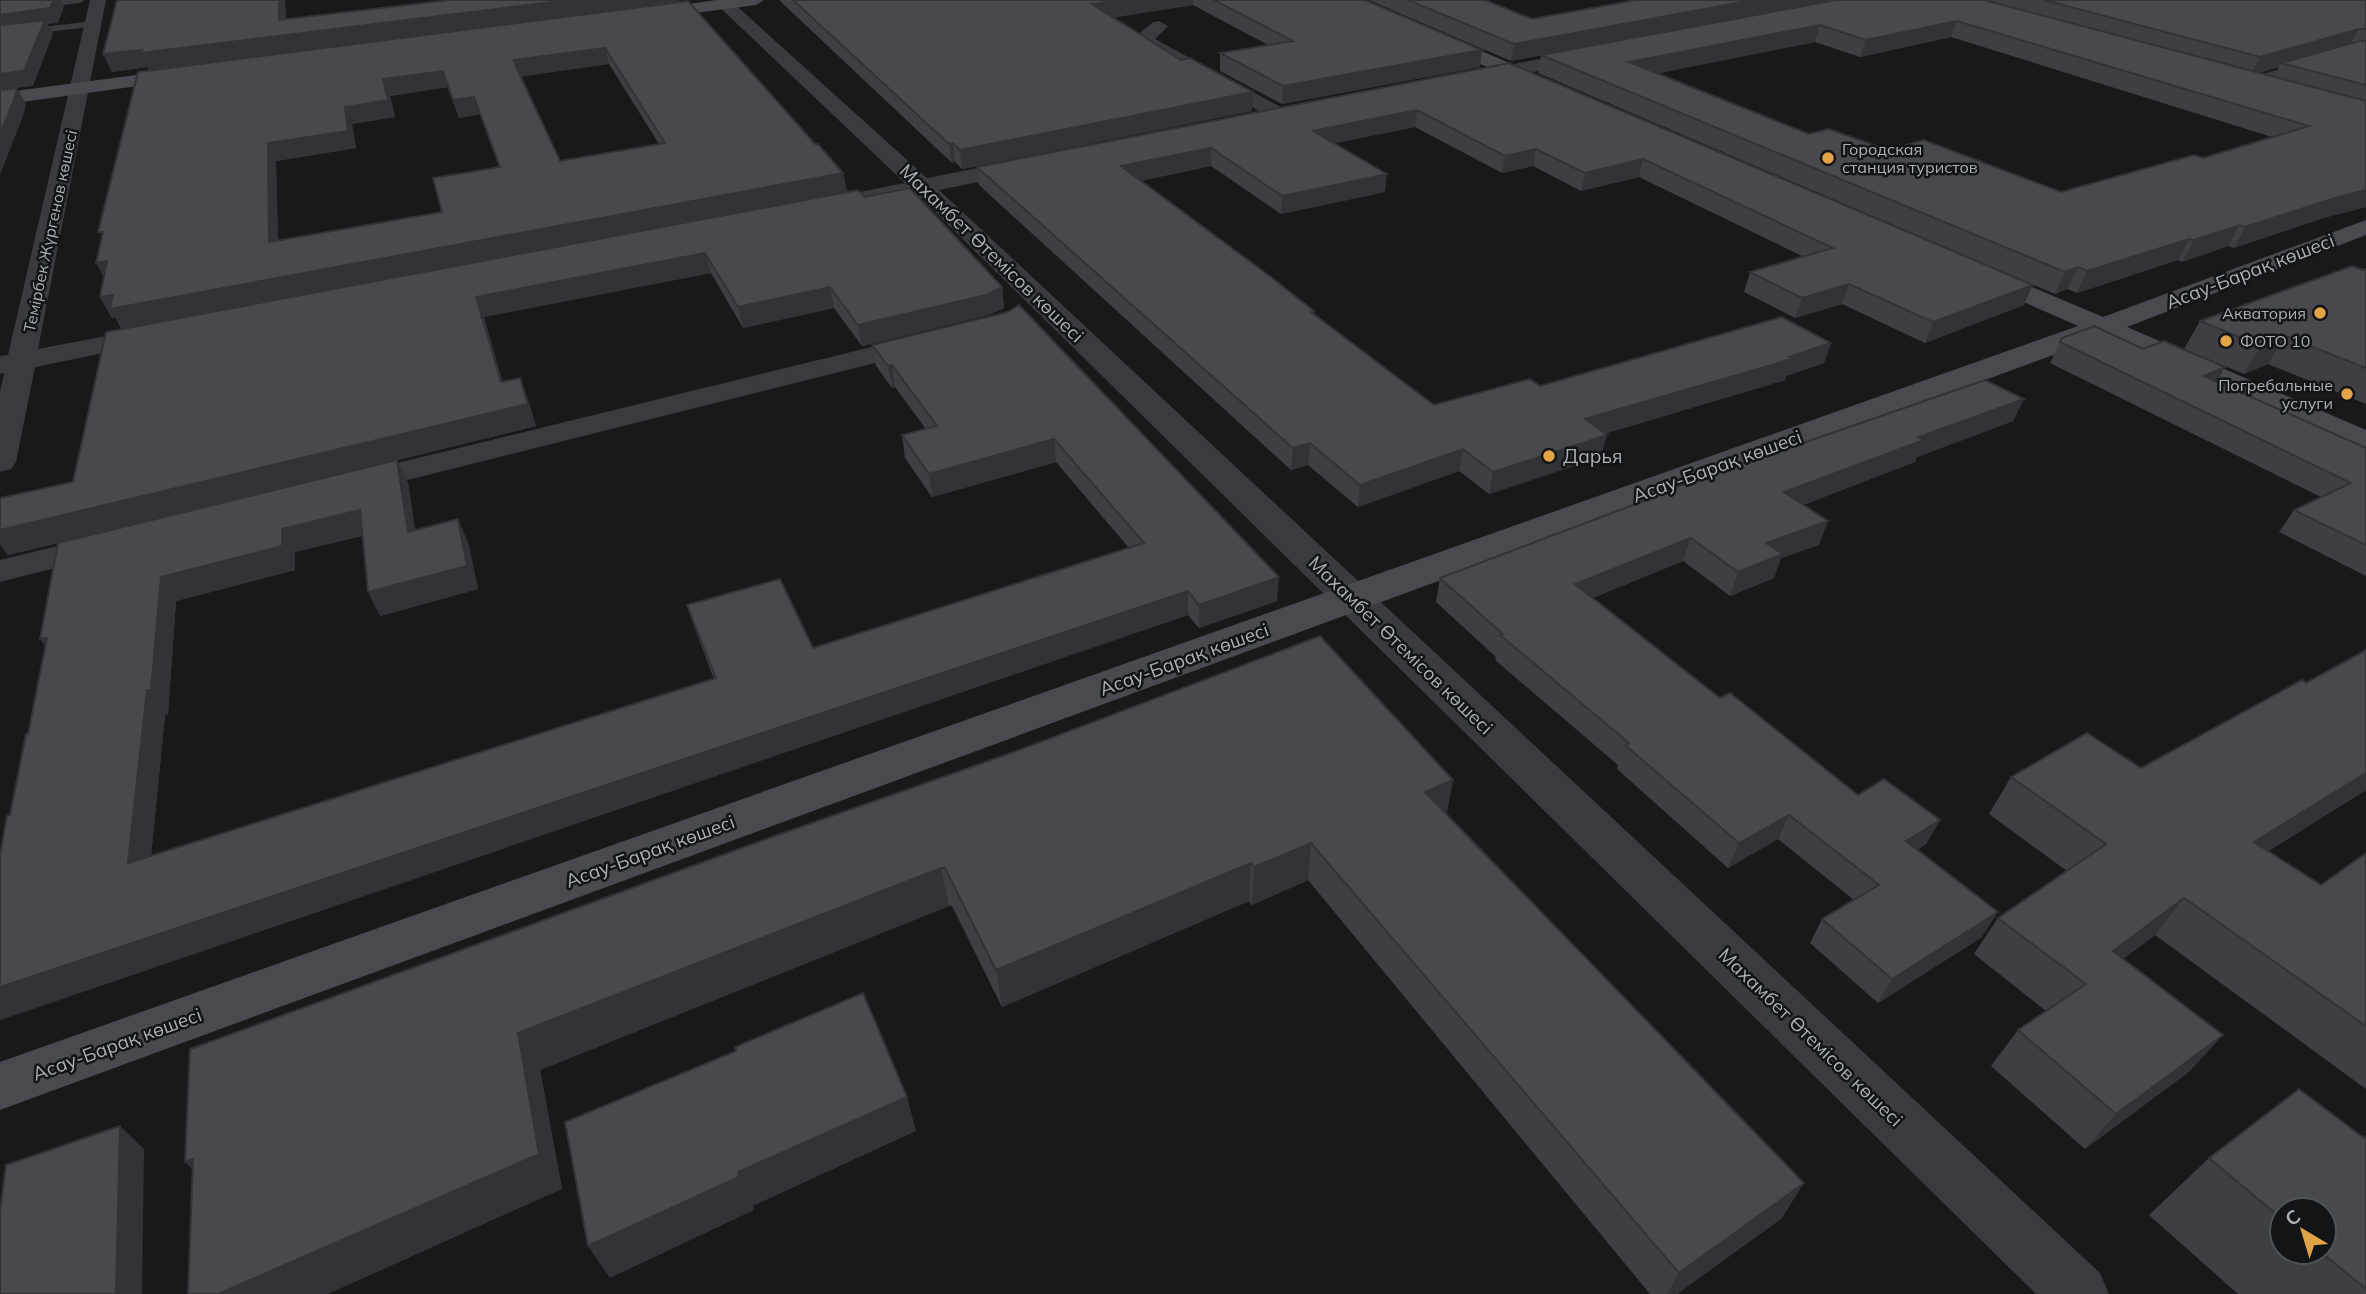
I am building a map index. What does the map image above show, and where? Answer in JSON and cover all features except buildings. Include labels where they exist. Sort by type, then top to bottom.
[{"type":"street","name":"Темірбек Жүргенов көшесі","points":[[0,462],[11,363],[98,0]]},
{"type":"street","points":[[628,17],[722,2],[756,0]]},
{"type":"street","points":[[1348,0],[1561,93]]},
{"type":"street","name":"Махамбет Өтемісов көшесі","points":[[722,2],[923,187],[1029,306],[1352,598],[2079,1294]]},
{"type":"street","points":[[1159,26],[1144,37],[1149,43],[1279,114]]},
{"type":"street","points":[[1457,81],[1619,50]]},
{"type":"street","points":[[0,99],[203,72]]},
{"type":"street","points":[[2239,79],[2286,92]]},
{"type":"street","points":[[1252,119],[1307,108]]},
{"type":"street","points":[[841,203],[1046,162]]},
{"type":"street","name":"Асау-Барақ көшесі","points":[[0,1086],[2102,327],[2366,227]]},
{"type":"street","points":[[1964,267],[2366,442]]},
{"type":"street","points":[[11,363],[173,331]]},
{"type":"street","points":[[324,491],[959,334]]},
{"type":"street","points":[[0,571],[135,538]]},
{"type":"lane","points":[[0,9],[80,0]]},
{"type":"lane","points":[[0,35],[93,24]]},
{"type":"lane","points":[[2239,79],[2350,51],[2366,53]]},
{"type":"place","name":"Городская станция туристов","points":[[1828,158]]},
{"type":"place","name":"Акватория","points":[[2320,313]]},
{"type":"place","name":"ФОТО 10","points":[[2226,341]]},
{"type":"place","name":"Погребальные услуги","points":[[2347,394]]},
{"type":"place","name":"Дарья","points":[[1549,456]]}]
